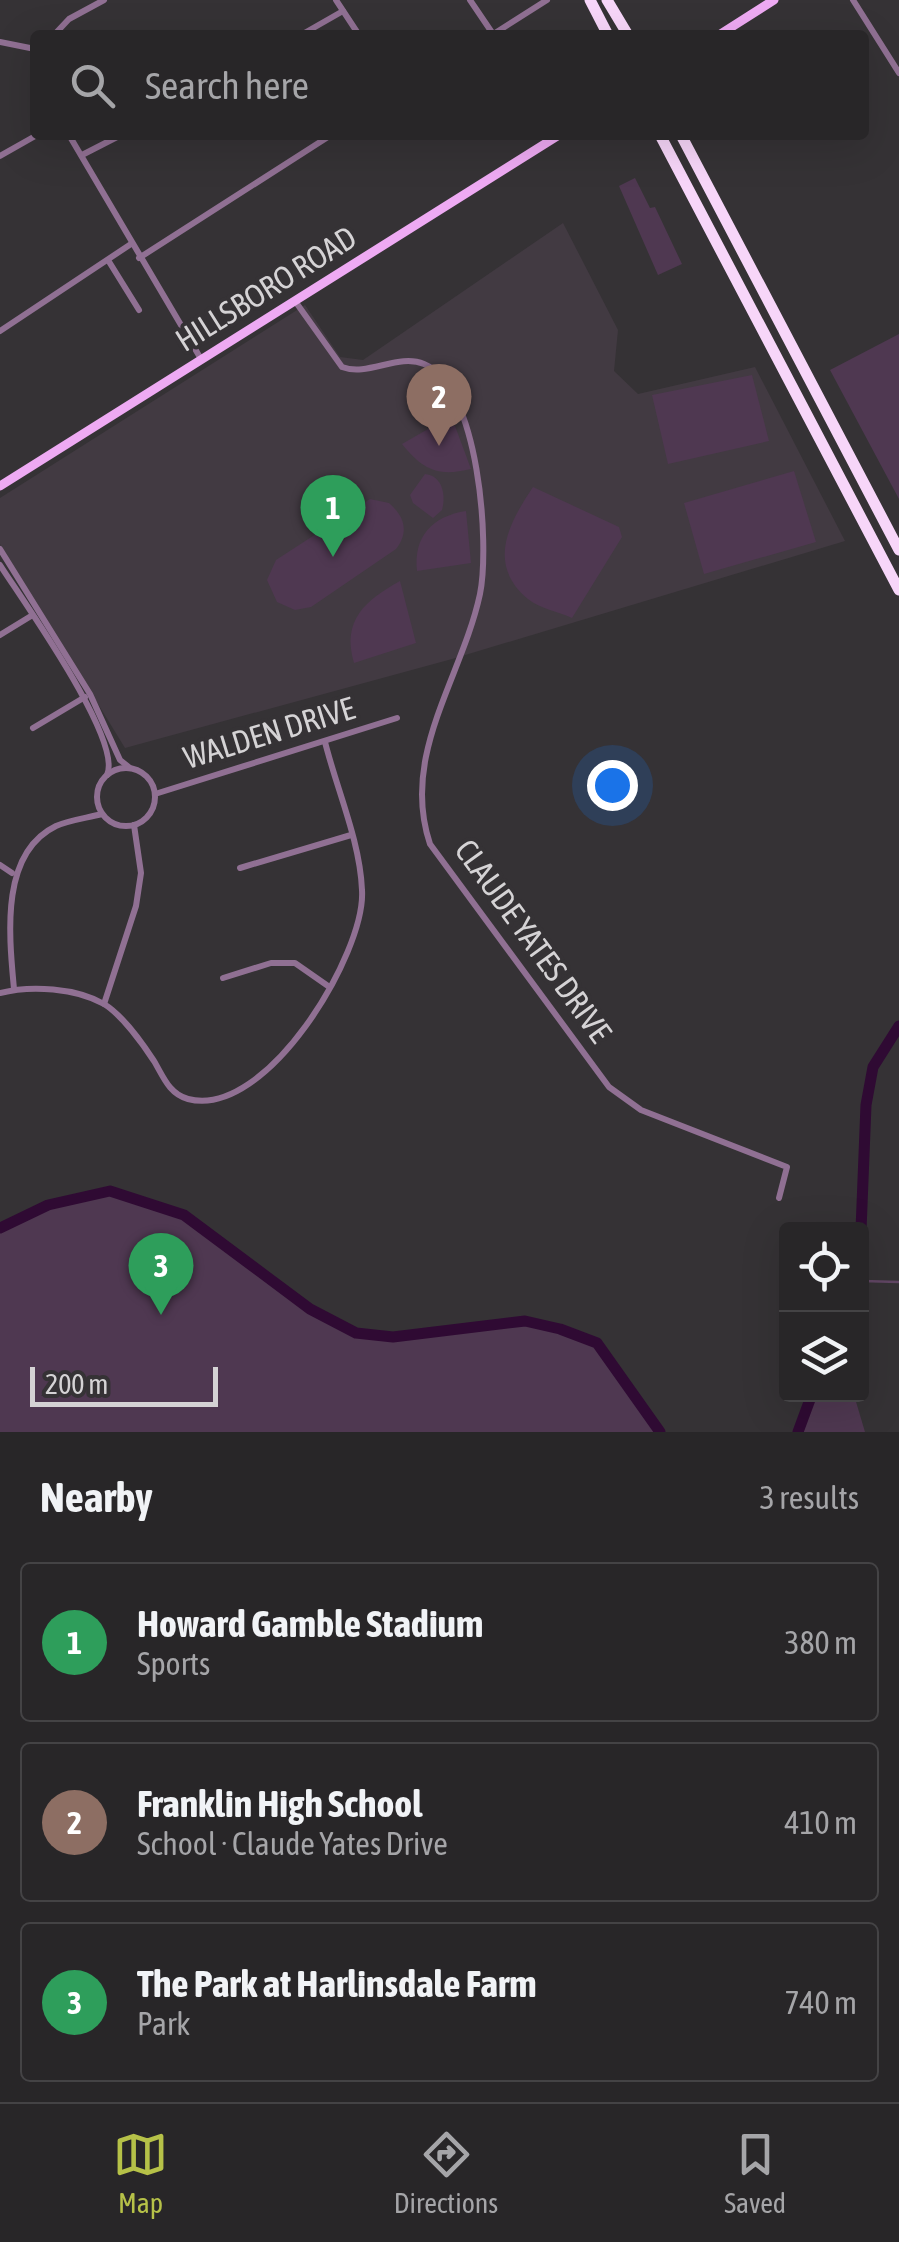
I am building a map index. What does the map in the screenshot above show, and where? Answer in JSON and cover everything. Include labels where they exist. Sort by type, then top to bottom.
[{"type":"highway","points":[[590,0],[605,30]]},
{"type":"highway","points":[[608,0],[625,30]]},
{"type":"highway","points":[[663,140],[899,590]]},
{"type":"highway","points":[[685,140],[899,550]]},
{"type":"main road","points":[[726,30],[774,0]]},
{"type":"main road","name":"HILLSBORO ROAD","points":[[0,486],[552,140]]},
{"type":"street","points":[[59,30],[69,19],[104,0]]},
{"type":"street","points":[[336,0],[356,30]]},
{"type":"street","points":[[470,0],[489,30]]},
{"type":"street","points":[[500,30],[547,0]]},
{"type":"street","points":[[853,0],[899,73]]},
{"type":"street","points":[[310,30],[343,11]]},
{"type":"street","points":[[0,42],[30,48]]},
{"type":"street","points":[[0,156],[30,139]]},
{"type":"street","points":[[72,140],[200,359]]},
{"type":"street","points":[[82,155],[110,140]]},
{"type":"street","points":[[139,258],[323,140]]},
{"type":"street","points":[[0,331],[130,244]]},
{"type":"street","points":[[108,260],[139,310]]},
{"type":"street","name":"CLAUDE YATES DRIVE","points":[[295,301],[342,367],[361,370],[408,362],[426,365],[439,375],[474,442],[481,588],[467,644],[426,752],[421,810],[430,844],[608,1087],[641,1110],[787,1167],[779,1198]]},
{"type":"street","points":[[0,549],[87,696],[110,758],[97,798],[102,814],[118,825],[134,826],[141,873],[136,906],[104,1004]]},
{"type":"street","points":[[0,566],[87,696]]},
{"type":"street","points":[[0,635],[31,616]]},
{"type":"street","points":[[33,728],[87,696]]},
{"type":"street","name":"WALDEN DRIVE","points":[[87,696],[120,760],[149,779],[156,794],[150,814],[134,826]]},
{"type":"street","name":"WALDEN DRIVE","points":[[156,794],[397,718]]},
{"type":"street","points":[[0,993],[45,988],[104,1004],[152,1058],[167,1086],[190,1100],[224,1095],[272,1064],[296,1044],[323,1006],[328,986],[356,940],[363,891],[325,742]]},
{"type":"street","points":[[107,775],[130,768]]},
{"type":"street","points":[[14,990],[8,920],[12,872],[25,852],[53,827],[102,814]]},
{"type":"street","points":[[240,868],[351,836]]},
{"type":"street","points":[[0,864],[12,872]]},
{"type":"street","points":[[222,978],[271,963],[295,964],[328,986]]},
{"type":"shaded area","points":[[635,178],[650,208],[655,207],[682,264],[658,275],[619,186]]},
{"type":"shaded area","points":[[563,223],[618,330],[614,371],[638,394],[755,367],[845,541],[452,659],[125,748],[0,544],[0,498],[305,305],[340,357],[363,360]]},
{"type":"shaded area","points":[[899,334],[899,499],[830,370]]},
{"type":"shaded area","points":[[752,375],[769,441],[668,464],[652,395]]},
{"type":"shaded area","points":[[442,421],[455,426],[471,469],[432,469],[402,444]]},
{"type":"shaded area","points":[[794,471],[816,542],[704,574],[684,503]]},
{"type":"shaded area","points":[[425,474],[436,478],[443,493],[442,510],[433,518],[413,503],[410,495]]},
{"type":"shaded area","points":[[533,487],[619,527],[622,537],[572,618],[528,599],[508,572],[505,558],[510,529]]},
{"type":"shaded area","points":[[370,499],[389,503],[402,519],[403,537],[396,549],[311,607],[295,610],[277,602],[267,580],[276,560]]},
{"type":"shaded area","points":[[466,511],[471,563],[417,571],[418,548],[428,530],[444,518]]},
{"type":"shaded area","points":[[400,581],[416,643],[354,663],[351,635],[359,613]]},
{"type":"shaded area","points":[[110,1191],[184,1215],[310,1309],[356,1333],[393,1337],[525,1321],[597,1343],[660,1432],[0,1432],[0,1228],[48,1205]]},
{"type":"shaded area","points":[[809,1402],[856,1402],[865,1432],[798,1432]]},
{"type":"waterway","points":[[861,1222],[866,1105],[873,1067],[899,1026]]},
{"type":"waterway","points":[[0,1228],[48,1205],[110,1191],[184,1215],[310,1309],[356,1333],[393,1337],[525,1321],[560,1329],[597,1343],[660,1432]]},
{"type":"waterway","points":[[869,1281],[899,1282]]},
{"type":"waterway","points":[[798,1432],[809,1402]]},
{"type":"place","name":"Franklin High School","points":[[439,446]]},
{"type":"place","name":"Howard Gamble Stadium","points":[[333,557]]},
{"type":"place","name":"The Park at Harlinsdale Farm","points":[[161,1315]]}]
